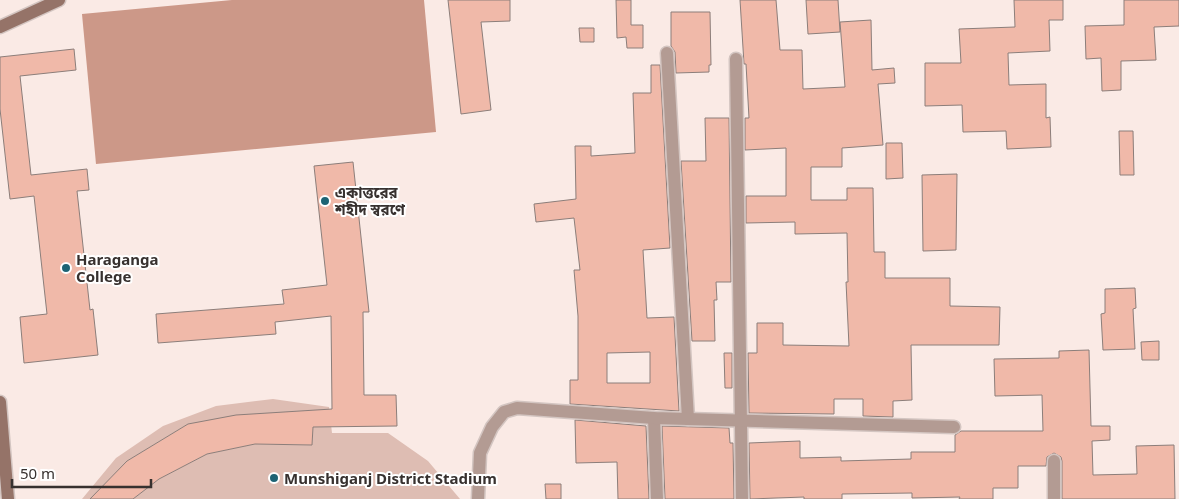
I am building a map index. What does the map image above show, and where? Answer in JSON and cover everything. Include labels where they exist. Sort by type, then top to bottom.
[{"type":"main road","points":[[0,27],[59,0]]},
{"type":"main road","points":[[0,402],[8,499]]},
{"type":"street","points":[[667,53],[688,419]]},
{"type":"street","points":[[736,59],[742,499]]},
{"type":"street","points":[[478,499],[480,453],[492,427],[504,412],[517,408],[654,418],[954,426]]},
{"type":"street","points":[[654,418],[657,499]]},
{"type":"street","points":[[1054,462],[1054,499]]},
{"type":"shaded area","points":[[232,0],[424,0],[436,132],[96,164],[82,14]]},
{"type":"shaded area","points":[[273,399],[329,407],[332,433],[388,433],[428,461],[460,499],[133,499],[159,479],[207,454],[255,444],[312,445],[313,411],[188,424],[127,461],[92,499],[82,499],[116,458],[163,426],[216,406]]},
{"type":"building","points":[[448,0],[510,0],[510,21],[481,22],[491,110],[461,114]]},
{"type":"building","points":[[616,0],[631,0],[631,25],[643,25],[643,48],[627,48],[626,37],[617,38]]},
{"type":"building","points":[[740,0],[776,0],[780,50],[802,50],[803,89],[845,87],[840,22],[871,20],[872,70],[894,68],[895,83],[878,84],[883,145],[842,148],[842,167],[811,167],[811,200],[847,200],[847,188],[873,188],[874,252],[885,252],[885,278],[950,278],[950,306],[1000,307],[999,345],[911,345],[912,400],[893,401],[893,417],[863,416],[863,399],[834,399],[834,414],[749,413],[748,353],[757,353],[757,323],[783,323],[783,345],[849,346],[846,282],[848,282],[847,233],[795,234],[795,222],[746,223],[746,196],[786,196],[786,148],[745,150],[745,118],[749,118]]},
{"type":"building","points":[[806,0],[838,0],[840,32],[808,34]]},
{"type":"building","points":[[1014,0],[1063,0],[1063,20],[1049,20],[1050,51],[1008,53],[1009,85],[1046,84],[1046,118],[1050,117],[1051,147],[1007,149],[1006,131],[963,132],[962,105],[925,106],[925,63],[961,63],[959,29],[1015,27]]},
{"type":"building","points":[[1124,0],[1179,0],[1179,26],[1154,27],[1156,60],[1121,61],[1121,90],[1102,91],[1101,58],[1086,59],[1085,26],[1124,25]]},
{"type":"building","points":[[671,12],[710,12],[711,65],[709,65],[709,72],[676,73],[675,52],[671,46]]},
{"type":"building","points":[[579,28],[594,28],[594,42],[580,42]]},
{"type":"building","points":[[74,49],[76,70],[20,76],[31,175],[87,169],[89,190],[77,191],[90,310],[93,309],[98,355],[24,363],[20,317],[47,314],[34,196],[10,199],[0,109],[0,57]]},
{"type":"building","points":[[651,65],[660,65],[670,248],[643,250],[647,318],[674,317],[679,411],[570,404],[570,380],[578,380],[578,316],[574,270],[580,270],[574,218],[536,222],[534,204],[576,199],[575,146],[591,146],[591,156],[635,153],[633,93],[651,93]],"holes":[[[650,352],[650,383],[607,383],[607,353]]]},
{"type":"building","points":[[705,118],[729,118],[731,282],[716,282],[717,300],[714,300],[715,341],[692,341],[681,161],[706,161]]},
{"type":"building","points":[[1119,131],[1133,131],[1134,175],[1120,175]]},
{"type":"building","points":[[886,143],[902,143],[903,178],[886,179]]},
{"type":"building","points":[[353,162],[369,312],[363,312],[364,395],[396,395],[397,426],[313,427],[312,445],[255,444],[207,454],[159,479],[133,499],[90,499],[127,461],[188,424],[236,415],[332,409],[331,316],[275,322],[276,334],[158,343],[156,314],[284,304],[282,290],[327,285],[314,166]]},
{"type":"building","points":[[957,174],[956,250],[923,251],[922,175]]},
{"type":"building","points":[[1135,288],[1136,308],[1133,309],[1135,349],[1103,350],[1101,314],[1105,313],[1105,289]]},
{"type":"building","points":[[1159,341],[1159,360],[1142,360],[1141,342]]},
{"type":"building","points":[[1089,350],[1091,426],[1110,426],[1110,440],[1092,441],[1093,475],[1137,474],[1136,446],[1174,445],[1175,499],[1062,499],[1062,461],[1061,457],[1054,453],[1047,457],[1046,466],[1018,466],[1018,488],[993,488],[993,499],[959,499],[960,497],[912,498],[912,493],[842,494],[842,499],[804,499],[804,497],[750,499],[749,443],[800,441],[800,458],[841,457],[841,461],[911,459],[911,452],[955,452],[955,435],[961,431],[1043,431],[1042,395],[995,396],[994,359],[1059,358],[1059,351]]},
{"type":"building","points":[[724,353],[732,353],[732,388],[725,388]]},
{"type":"building","points":[[575,420],[646,426],[649,499],[618,499],[617,462],[576,463]]},
{"type":"building","points":[[662,426],[729,428],[730,443],[733,443],[734,499],[665,499]]},
{"type":"building","points":[[545,484],[561,484],[561,499],[546,499]]},
{"type":"place","name":"একাত্তরের শহীদ স্বরণে","points":[[325,201]]},
{"type":"place","name":"Haraganga College","points":[[66,268]]},
{"type":"place","name":"Munshiganj District Stadium","points":[[274,478]]}]
